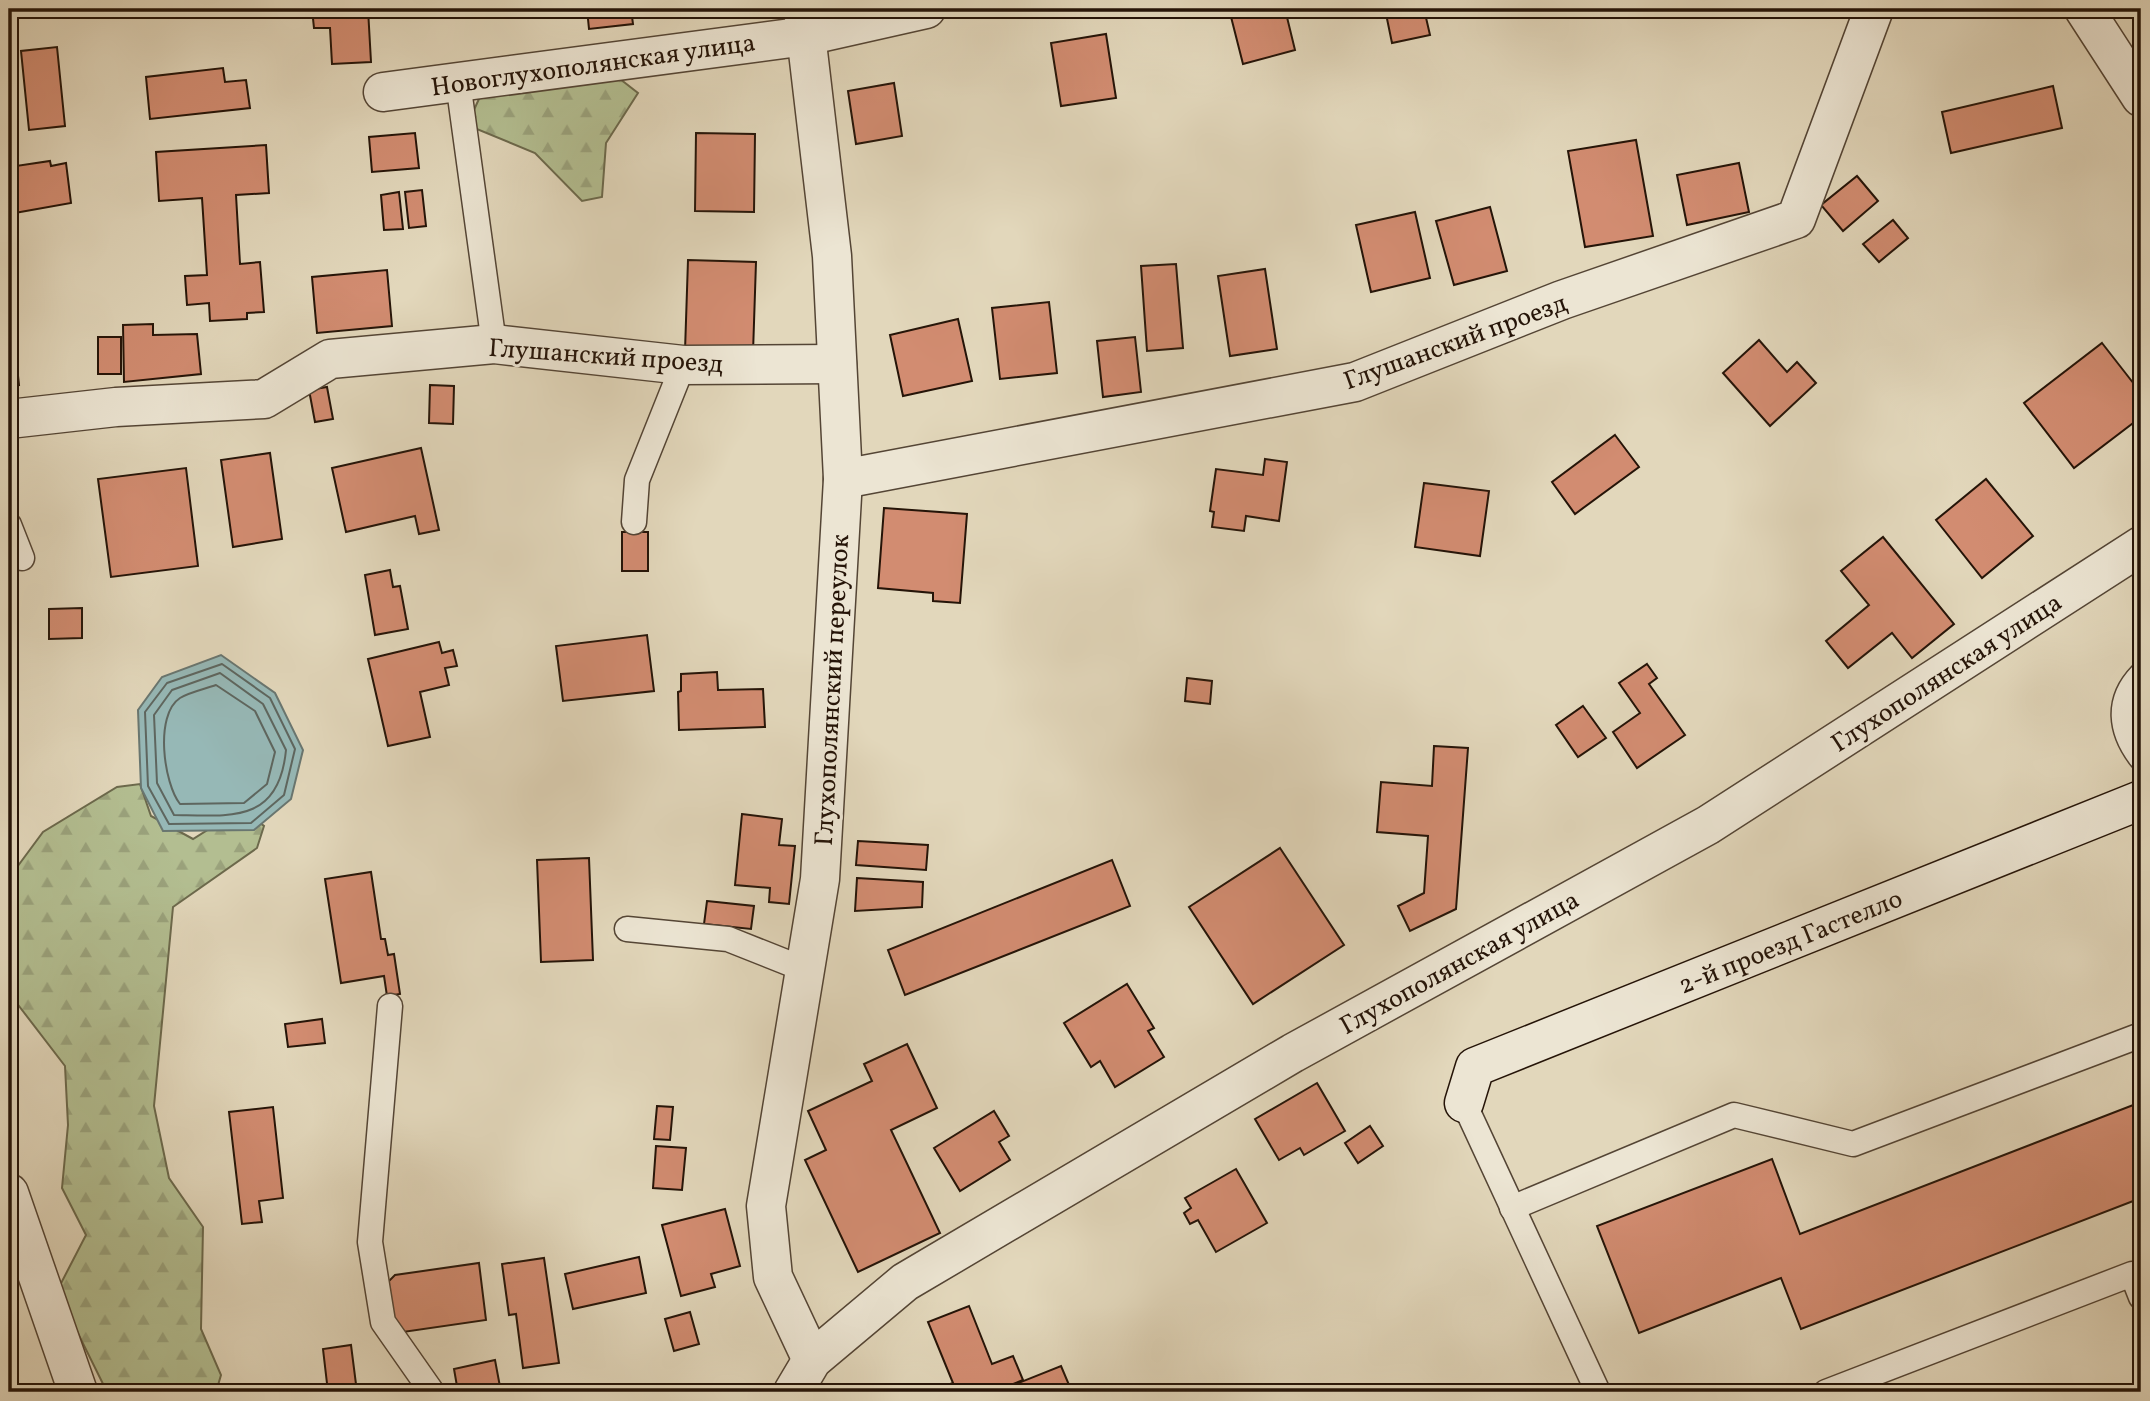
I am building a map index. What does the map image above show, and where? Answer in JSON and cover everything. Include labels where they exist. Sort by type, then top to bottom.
[{"type":"street","name":"Новоглухополянская улица","points":[[383,92],[458,82],[805,22],[926,9]]},
{"type":"street","name":"Глушанский проезд","points":[[844,479],[1355,382],[1562,300],[1796,219],[1874,9]]},
{"type":"street","points":[[2084,9],[2141,97]]},
{"type":"street","name":"Глухополянский переулок","points":[[805,22],[832,256],[844,479],[820,879],[766,1206],[773,1277],[812,1360]]},
{"type":"street","name":"Глушанский проезд","points":[[9,419],[116,407],[264,399],[330,359],[494,344],[683,365],[837,364]]},
{"type":"street","name":"Глухополянская улица","points":[[793,1392],[812,1360],[905,1282],[1293,1053],[1708,825],[2141,547]]},
{"type":"street","name":"2-й проезд Гастелло","points":[[1464,1103],[1475,1067],[2141,800]]},
{"type":"street","points":[[9,1194],[78,1392]]},
{"type":"lane","points":[[458,82],[494,344]]},
{"type":"lane","points":[[634,522],[637,480],[683,365]]},
{"type":"lane","points":[[9,525],[22,558]]},
{"type":"lane","points":[[2141,675],[2129,687],[2122,716],[2129,743],[2141,758]]},
{"type":"lane","points":[[627,929],[728,939],[806,970]]},
{"type":"lane","points":[[390,1006],[370,1242],[383,1322],[432,1392]]},
{"type":"lane","points":[[1512,1208],[1734,1115],[1853,1144],[2141,1035]]},
{"type":"lane","points":[[1464,1103],[1598,1392]]},
{"type":"lane","points":[[1826,1392],[2132,1274],[2141,1297]]},
{"type":"green space","points":[[611,72],[638,93],[606,143],[602,197],[582,201],[535,153],[467,125],[484,88]]},
{"type":"green space","points":[[140,784],[151,816],[193,839],[241,809],[264,826],[257,848],[173,907],[154,1106],[169,1178],[203,1227],[201,1329],[221,1375],[216,1392],[107,1392],[57,1291],[86,1235],[62,1188],[68,1125],[65,1066],[9,993],[9,878],[43,832],[117,787]]},
{"type":"water","points":[[221,655],[275,693],[303,750],[291,799],[254,830],[163,831],[141,788],[138,710],[162,677]]},
{"type":"building","points":[[312,9],[368,9],[371,62],[332,64],[330,28],[314,28]]},
{"type":"building","points":[[587,9],[631,9],[633,24],[589,29]]},
{"type":"building","points":[[1229,9],[1285,9],[1295,50],[1243,64]]},
{"type":"building","points":[[1385,9],[1424,9],[1430,35],[1392,43]]},
{"type":"building","points":[[1106,34],[1116,98],[1061,106],[1051,43]]},
{"type":"building","points":[[57,47],[65,126],[29,130],[21,51]]},
{"type":"building","points":[[223,68],[225,82],[246,80],[250,108],[150,119],[146,77]]},
{"type":"building","points":[[894,83],[902,136],[856,144],[848,91]]},
{"type":"building","points":[[2053,86],[2062,128],[1951,153],[1942,112]]},
{"type":"building","points":[[415,133],[419,168],[372,172],[369,137]]},
{"type":"building","points":[[696,133],[755,134],[754,212],[695,211]]},
{"type":"building","points":[[1636,140],[1653,236],[1585,247],[1568,151]]},
{"type":"building","points":[[266,145],[269,193],[236,195],[240,264],[260,262],[264,312],[247,313],[247,319],[210,321],[209,303],[187,305],[185,276],[207,275],[202,198],[159,201],[156,152]]},
{"type":"building","points":[[50,161],[51,166],[66,163],[71,203],[9,214],[9,167]]},
{"type":"building","points":[[1739,163],[1749,212],[1687,225],[1677,175]]},
{"type":"building","points":[[1857,176],[1878,201],[1843,231],[1821,205]]},
{"type":"building","points":[[422,190],[426,226],[409,228],[405,192]]},
{"type":"building","points":[[399,192],[403,229],[384,230],[381,195]]},
{"type":"building","points":[[1490,207],[1507,271],[1454,285],[1436,221]]},
{"type":"building","points":[[1415,212],[1430,278],[1371,292],[1356,225]]},
{"type":"building","points":[[1893,220],[1908,238],[1879,262],[1863,244]]},
{"type":"building","points":[[688,260],[756,262],[753,353],[685,351]]},
{"type":"building","points":[[1176,264],[1183,348],[1147,351],[1141,266]]},
{"type":"building","points":[[1265,269],[1277,349],[1230,356],[1218,276]]},
{"type":"building","points":[[387,270],[392,326],[317,333],[312,277]]},
{"type":"building","points":[[9,293],[19,385],[9,386]]},
{"type":"building","points":[[1049,302],[1057,373],[1000,379],[992,308]]},
{"type":"building","points":[[958,319],[972,381],[903,396],[890,335]]},
{"type":"building","points":[[153,324],[153,335],[197,334],[201,374],[124,382],[123,325]]},
{"type":"building","points":[[98,337],[121,337],[121,374],[98,374]]},
{"type":"building","points":[[1135,337],[1141,392],[1103,397],[1097,341]]},
{"type":"building","points":[[1759,340],[1787,372],[1797,362],[1816,383],[1770,426],[1723,373]]},
{"type":"building","points":[[2102,343],[2141,393],[2141,417],[2074,468],[2024,403]]},
{"type":"building","points":[[430,385],[454,386],[453,424],[429,423]]},
{"type":"building","points":[[327,387],[333,419],[315,422],[309,390]]},
{"type":"building","points":[[1615,435],[1639,467],[1575,514],[1552,482]]},
{"type":"building","points":[[421,448],[439,530],[419,534],[415,516],[346,532],[332,468]]},
{"type":"building","points":[[270,453],[282,539],[233,547],[221,460]]},
{"type":"building","points":[[1265,459],[1287,462],[1279,521],[1246,516],[1244,531],[1212,527],[1214,512],[1210,511],[1216,469],[1263,475]]},
{"type":"building","points":[[186,468],[198,566],[111,577],[98,479]]},
{"type":"building","points":[[1986,479],[2033,536],[1982,578],[1936,520]]},
{"type":"building","points":[[1424,483],[1489,491],[1480,556],[1415,547]]},
{"type":"building","points":[[884,508],[967,514],[960,603],[933,601],[933,593],[878,588]]},
{"type":"building","points":[[622,532],[648,532],[648,571],[622,571]]},
{"type":"building","points":[[1883,537],[1954,624],[1912,658],[1892,633],[1848,668],[1826,641],[1869,605],[1841,571]]},
{"type":"building","points":[[390,570],[393,587],[400,586],[408,629],[375,635],[365,575]]},
{"type":"building","points":[[82,608],[82,638],[49,639],[49,609]]},
{"type":"building","points":[[647,635],[654,691],[563,701],[556,646]]},
{"type":"building","points":[[439,642],[442,653],[453,650],[457,666],[445,668],[449,685],[420,692],[430,737],[388,746],[368,659]]},
{"type":"building","points":[[1647,664],[1657,678],[1649,684],[1685,735],[1637,768],[1613,732],[1640,713],[1619,683]]},
{"type":"building","points":[[717,672],[718,690],[763,689],[765,727],[679,730],[678,692],[681,691],[681,674]]},
{"type":"building","points":[[1187,678],[1212,681],[1210,704],[1185,701]]},
{"type":"building","points":[[1583,706],[1606,738],[1578,757],[1556,725]]},
{"type":"building","points":[[1434,746],[1468,748],[1456,909],[1410,931],[1398,906],[1424,893],[1428,836],[1377,832],[1381,782],[1432,786]]},
{"type":"building","points":[[742,814],[782,819],[779,845],[795,846],[789,904],[769,902],[770,888],[735,885]]},
{"type":"building","points":[[858,841],[928,845],[926,870],[856,865]]},
{"type":"building","points":[[1280,848],[1344,945],[1253,1004],[1189,907]]},
{"type":"building","points":[[589,858],[593,960],[541,962],[537,860]]},
{"type":"building","points":[[1112,860],[1130,906],[905,995],[888,950]]},
{"type":"building","points":[[371,872],[381,939],[385,939],[388,955],[394,954],[400,994],[387,996],[384,976],[341,983],[325,879]]},
{"type":"building","points":[[857,878],[923,882],[922,907],[855,911]]},
{"type":"building","points":[[707,901],[754,906],[751,929],[704,924]]},
{"type":"building","points":[[1127,984],[1154,1028],[1148,1031],[1164,1057],[1115,1087],[1100,1061],[1091,1067],[1064,1023]]},
{"type":"building","points":[[322,1019],[325,1043],[288,1047],[285,1024]]},
{"type":"building","points":[[907,1044],[937,1108],[891,1130],[940,1233],[858,1272],[805,1160],[826,1150],[808,1111],[872,1081],[864,1064]]},
{"type":"building","points":[[1317,1083],[1345,1131],[1304,1155],[1300,1148],[1279,1160],[1255,1119]]},
{"type":"building","points":[[2141,1102],[2141,1198],[1801,1329],[1781,1278],[1639,1333],[1597,1226],[1772,1159],[1800,1234]]},
{"type":"building","points":[[657,1106],[673,1107],[670,1140],[654,1139]]},
{"type":"building","points":[[273,1107],[283,1198],[259,1201],[262,1222],[242,1224],[229,1112]]},
{"type":"building","points":[[994,1111],[1009,1136],[999,1142],[1010,1160],[960,1191],[934,1148]]},
{"type":"building","points":[[1370,1126],[1383,1146],[1358,1163],[1345,1143]]},
{"type":"building","points":[[656,1146],[686,1148],[682,1190],[653,1188]]},
{"type":"building","points":[[1236,1169],[1267,1223],[1216,1252],[1198,1220],[1190,1224],[1184,1213],[1191,1208],[1185,1198]]},
{"type":"building","points":[[725,1209],[740,1266],[711,1274],[715,1287],[681,1296],[662,1225]]},
{"type":"building","points":[[639,1257],[646,1293],[573,1309],[565,1274]]},
{"type":"building","points":[[544,1258],[559,1363],[523,1368],[516,1314],[509,1315],[502,1264]]},
{"type":"building","points":[[9,1262],[18,1283],[9,1288]]},
{"type":"building","points":[[479,1263],[486,1320],[403,1332],[388,1320],[384,1286],[395,1275]]},
{"type":"building","points":[[969,1306],[992,1364],[1013,1356],[1023,1380],[993,1392],[937,1392],[936,1389],[953,1383],[928,1322]]},
{"type":"building","points":[[690,1312],[699,1344],[674,1351],[665,1319]]},
{"type":"building","points":[[351,1345],[357,1392],[328,1392],[323,1349]]},
{"type":"building","points":[[495,1360],[501,1392],[458,1392],[454,1369]]},
{"type":"building","points":[[1061,1366],[1072,1392],[996,1392]]}]
